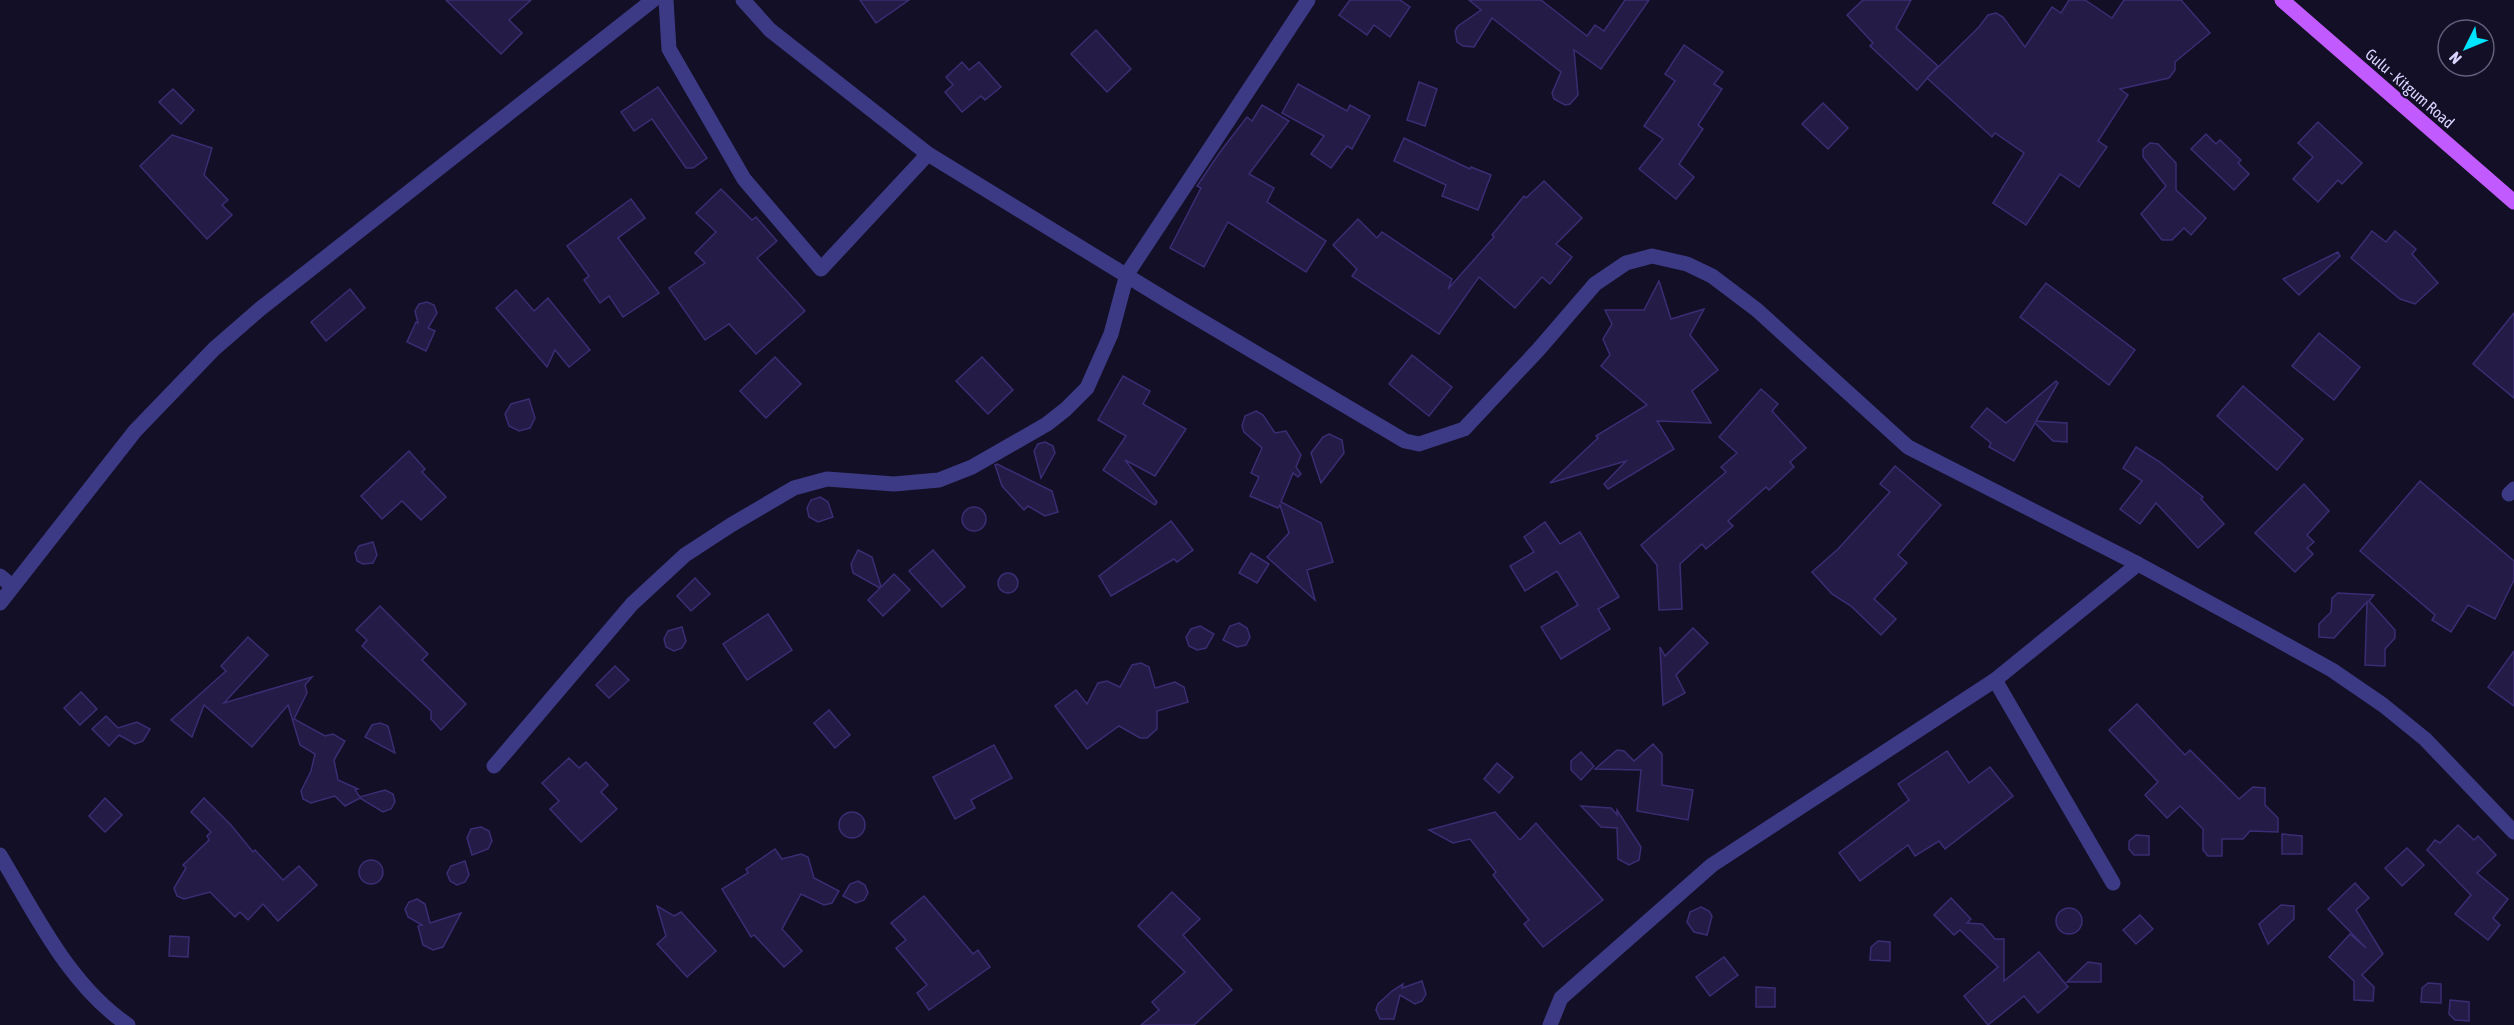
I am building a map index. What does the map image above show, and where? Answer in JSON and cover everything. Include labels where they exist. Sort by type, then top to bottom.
[{"type":"main road","name":"Gulu - Kitgum Road","points":[[2282,0],[2514,202]]},
{"type":"street","points":[[0,603],[6,581],[135,431],[214,349],[260,309],[653,0]]},
{"type":"street","points":[[666,0],[669,49],[738,169],[775,218],[821,269],[928,154]]},
{"type":"street","points":[[743,0],[771,30],[928,154],[1168,301],[1394,435],[1419,444],[1464,429],[1539,350],[1595,284],[1626,263],[1652,256],[1687,264],[1712,276],[1757,310],[1908,447],[2138,564],[2332,670],[2383,705],[2425,739],[2514,832]]},
{"type":"street","points":[[494,766],[632,604],[685,555],[731,525],[794,488],[827,479],[894,484],[939,480],[972,468],[1047,424],[1087,388],[1111,334],[1127,274],[1308,0]]},
{"type":"street","points":[[1550,1025],[1561,998],[1712,865],[1995,680],[2138,564]]},
{"type":"street","points":[[1995,680],[2113,883]]},
{"type":"street","points":[[0,855],[75,977],[102,1008],[128,1025]]},
{"type":"building","points":[[446,0],[531,0],[509,20],[522,33],[501,54]]},
{"type":"building","points":[[860,0],[909,0],[876,23]]},
{"type":"building","points":[[1350,0],[1400,0],[1410,7],[1390,37],[1374,25],[1367,35],[1339,15]]},
{"type":"building","points":[[1469,0],[1541,0],[1587,36],[1595,25],[1604,31],[1625,0],[1649,0],[1601,69],[1574,50],[1578,95],[1570,104],[1565,105],[1554,99],[1552,93],[1561,72],[1492,18],[1474,47],[1463,46],[1457,42],[1455,31],[1458,26],[1481,10]]},
{"type":"building","points":[[1863,0],[1911,0],[1896,28],[1938,66],[1917,90],[1870,46],[1873,43],[1847,15]]},
{"type":"building","points":[[2069,0],[2085,0],[2112,18],[2124,0],[2181,0],[2210,33],[2175,62],[2175,70],[2169,78],[2120,89],[2128,95],[2098,141],[2107,147],[2079,187],[2060,174],[2026,225],[1993,203],[2024,153],[1995,133],[1992,137],[1927,78],[1979,27],[1988,15],[1996,13],[2003,17],[2025,47],[2052,7],[2061,13]]},
{"type":"building","points":[[1096,30],[1131,69],[1107,92],[1071,54]]},
{"type":"building","points":[[1684,45],[1723,72],[1714,84],[1722,89],[1698,125],[1703,129],[1679,164],[1694,177],[1676,199],[1639,169],[1663,139],[1644,126],[1675,81],[1665,74]]},
{"type":"building","points":[[962,62],[969,70],[979,62],[1001,87],[985,100],[981,96],[962,112],[945,92],[953,85],[946,77]]},
{"type":"building","points":[[1419,82],[1437,89],[1425,126],[1407,120]]},
{"type":"building","points":[[1298,84],[1347,111],[1350,105],[1370,116],[1352,149],[1347,146],[1331,168],[1311,154],[1324,136],[1282,113]]},
{"type":"building","points":[[658,87],[707,158],[693,168],[686,168],[652,119],[634,131],[621,112]]},
{"type":"building","points":[[173,89],[194,110],[181,124],[159,102]]},
{"type":"building","points":[[1823,103],[1848,128],[1828,149],[1802,124]]},
{"type":"building","points":[[1262,105],[1289,121],[1249,174],[1274,188],[1267,202],[1326,241],[1306,272],[1228,222],[1204,267],[1170,248],[1201,188],[1197,186],[1247,117],[1252,121]]},
{"type":"building","points":[[2318,122],[2362,163],[2342,184],[2338,180],[2318,202],[2293,179],[2313,157],[2298,143]]},
{"type":"building","points":[[2206,134],[2216,144],[2220,140],[2241,160],[2238,163],[2249,174],[2234,190],[2191,149]]},
{"type":"building","points":[[172,135],[212,148],[204,175],[228,200],[222,205],[232,215],[207,239],[140,166]]},
{"type":"building","points":[[1404,138],[1470,169],[1471,167],[1491,175],[1478,210],[1442,196],[1446,185],[1394,161]]},
{"type":"building","points":[[2150,143],[2158,144],[2176,163],[2176,190],[2206,218],[2191,235],[2184,228],[2172,240],[2162,240],[2141,214],[2166,186],[2143,157],[2143,149]]},
{"type":"building","points":[[1544,181],[1582,218],[1556,244],[1572,257],[1550,284],[1542,277],[1515,308],[1479,277],[1439,334],[1352,276],[1357,269],[1333,245],[1358,219],[1377,238],[1382,232],[1452,279],[1448,289],[1494,237],[1492,235],[1524,196],[1526,198]]},
{"type":"building","points":[[721,189],[752,220],[756,217],[777,241],[757,258],[805,311],[756,354],[729,324],[705,340],[669,288],[705,263],[695,253],[716,232],[696,213]]},
{"type":"building","points":[[631,199],[645,218],[618,238],[659,293],[623,317],[609,296],[600,303],[584,280],[589,276],[567,246]]},
{"type":"building","points":[[2372,231],[2386,242],[2395,231],[2416,249],[2412,254],[2438,283],[2415,304],[2400,299],[2351,258]]},
{"type":"building","points":[[2338,252],[2340,256],[2299,295],[2283,279]]},
{"type":"building","points":[[1659,281],[1671,319],[1704,309],[1690,335],[1718,370],[1692,391],[1711,423],[1657,421],[1674,449],[1608,489],[1604,484],[1626,461],[1550,483],[1598,438],[1596,436],[1647,405],[1601,366],[1610,355],[1603,339],[1612,324],[1605,310],[1644,310]]},
{"type":"building","points":[[2046,283],[2135,350],[2109,385],[2020,317]]},
{"type":"building","points":[[350,289],[365,308],[326,341],[311,322]]},
{"type":"building","points":[[516,290],[534,311],[548,298],[590,350],[569,367],[555,350],[547,367],[496,308]]},
{"type":"building","points":[[427,302],[434,305],[437,313],[428,328],[435,331],[426,351],[407,342],[416,322],[418,323],[415,311],[419,304]]},
{"type":"building","points":[[2514,313],[2514,398],[2473,364]]},
{"type":"building","points":[[2319,333],[2360,367],[2334,400],[2292,366]]},
{"type":"building","points":[[1412,355],[1452,387],[1429,416],[1389,384]]},
{"type":"building","points":[[775,357],[801,384],[766,418],[740,391]]},
{"type":"building","points":[[982,357],[1013,390],[988,414],[956,381]]},
{"type":"building","points":[[1123,376],[1150,391],[1143,404],[1186,429],[1155,476],[1125,460],[1157,502],[1155,505],[1103,470],[1126,436],[1098,420]]},
{"type":"building","points":[[2056,381],[2058,383],[2036,421],[2067,423],[2067,442],[2053,441],[2035,423],[2014,461],[1989,447],[1991,443],[1971,427],[1987,408],[2006,423]]},
{"type":"building","points":[[2243,386],[2303,439],[2277,470],[2217,416]]},
{"type":"building","points":[[1761,389],[1778,404],[1772,411],[1806,448],[1790,462],[1794,467],[1769,490],[1766,487],[1728,521],[1733,526],[1706,549],[1702,544],[1680,564],[1682,609],[1659,610],[1657,565],[1641,545],[1726,472],[1721,467],[1737,453],[1719,437]]},
{"type":"building","points":[[529,399],[535,418],[530,428],[519,431],[509,426],[505,414],[511,404]]},
{"type":"building","points":[[1256,411],[1263,415],[1275,433],[1286,431],[1301,455],[1296,467],[1301,474],[1298,477],[1293,473],[1281,502],[1321,523],[1333,562],[1307,570],[1315,600],[1267,557],[1289,533],[1280,505],[1278,508],[1250,496],[1259,477],[1251,473],[1262,448],[1244,432],[1242,426],[1245,416]]},
{"type":"building","points":[[1329,434],[1342,440],[1344,453],[1321,483],[1311,453],[1323,437]]},
{"type":"building","points":[[1045,442],[1053,446],[1055,453],[1041,478],[1034,451],[1038,444]]},
{"type":"building","points":[[2136,447],[2160,462],[2203,497],[2201,499],[2224,524],[2198,548],[2156,503],[2140,524],[2120,509],[2142,481],[2123,468]]},
{"type":"building","points":[[409,451],[425,469],[422,472],[446,497],[421,520],[402,501],[382,519],[361,496]]},
{"type":"building","points":[[995,465],[1052,491],[1058,512],[1045,516],[1028,506],[1024,510],[1002,486]]},
{"type":"building","points":[[1895,466],[1941,505],[1898,555],[1907,563],[1874,599],[1896,619],[1881,635],[1851,606],[1832,594],[1812,572],[1838,549],[1890,492],[1880,484]]},
{"type":"building","points":[[2420,481],[2514,561],[2514,580],[2495,619],[2468,605],[2451,632],[2432,620],[2435,615],[2360,551]]},
{"type":"building","points":[[2304,484],[2329,511],[2307,535],[2314,542],[2307,548],[2313,554],[2295,572],[2255,533]]},
{"type":"building","points":[[820,497],[828,502],[833,517],[818,522],[809,517],[807,508],[811,500]]},
{"type":"building","points":[[974,507],[982,511],[986,519],[982,527],[974,531],[966,527],[962,519],[966,511]]},
{"type":"building","points":[[1171,521],[1193,550],[1177,562],[1174,559],[1111,596],[1099,576]]},
{"type":"building","points":[[1545,522],[1560,544],[1580,532],[1619,597],[1598,609],[1610,629],[1561,659],[1541,627],[1578,605],[1557,571],[1525,591],[1510,566],[1534,552],[1524,537]]},
{"type":"building","points":[[373,542],[377,555],[373,563],[363,564],[357,561],[355,553],[359,546]]},
{"type":"building","points":[[858,550],[872,557],[881,587],[894,574],[910,590],[883,616],[868,600],[880,588],[853,573],[851,564]]},
{"type":"building","points":[[933,550],[965,587],[942,607],[909,571]]},
{"type":"building","points":[[1251,553],[1269,564],[1257,583],[1239,573]]},
{"type":"building","points":[[1004,573],[1012,573],[1018,579],[1018,587],[1012,593],[1004,593],[998,587],[998,579]]},
{"type":"building","points":[[695,578],[710,594],[691,611],[677,596]]},
{"type":"building","points":[[2338,593],[2374,595],[2369,601],[2395,630],[2395,638],[2385,649],[2385,666],[2365,665],[2367,602],[2334,638],[2319,637],[2319,624],[2331,612],[2332,598]]},
{"type":"building","points":[[380,606],[428,654],[422,660],[466,704],[441,730],[431,719],[431,711],[362,646],[367,640],[356,630]]},
{"type":"building","points":[[768,614],[792,650],[747,680],[723,644]]},
{"type":"building","points":[[1239,623],[1247,628],[1250,637],[1246,645],[1237,647],[1223,640],[1230,626]]},
{"type":"building","points":[[1200,626],[1214,634],[1206,648],[1197,650],[1189,646],[1186,637],[1191,629]]},
{"type":"building","points":[[682,627],[686,641],[682,648],[674,651],[666,647],[664,639],[668,631]]},
{"type":"building","points":[[1693,628],[1708,643],[1676,675],[1685,693],[1663,705],[1660,647],[1665,656]]},
{"type":"building","points":[[248,637],[268,655],[224,703],[312,677],[305,685],[307,693],[294,719],[325,736],[333,734],[345,741],[334,760],[338,780],[358,789],[355,790],[360,797],[385,790],[393,794],[395,802],[391,809],[383,812],[360,798],[345,806],[335,796],[311,803],[303,799],[301,791],[311,771],[315,754],[300,745],[288,705],[252,747],[204,705],[192,737],[171,720],[226,671],[221,666]]},
{"type":"building","points":[[2514,651],[2514,706],[2488,687]]},
{"type":"building","points":[[1141,663],[1149,667],[1155,688],[1175,682],[1184,687],[1188,702],[1157,711],[1157,729],[1147,738],[1140,738],[1119,726],[1087,749],[1055,706],[1076,690],[1087,704],[1098,683],[1107,681],[1120,687],[1132,665]]},
{"type":"building","points":[[615,666],[629,680],[609,698],[596,685]]},
{"type":"building","points":[[81,692],[97,709],[80,725],[64,708]]},
{"type":"building","points":[[2137,704],[2185,755],[2190,750],[2239,799],[2253,787],[2265,788],[2265,805],[2278,818],[2278,832],[2250,831],[2243,839],[2222,839],[2222,856],[2208,856],[2203,850],[2203,829],[2180,806],[2167,818],[2145,795],[2158,782],[2109,730]]},
{"type":"building","points":[[829,710],[850,735],[835,748],[814,723]]},
{"type":"building","points":[[106,716],[118,728],[137,722],[150,729],[143,741],[135,744],[119,735],[109,746],[92,729]]},
{"type":"building","points":[[380,723],[388,726],[395,753],[365,737],[372,725]]},
{"type":"building","points":[[1653,744],[1662,754],[1662,785],[1693,790],[1688,820],[1637,811],[1641,770],[1595,769],[1617,750],[1624,751],[1634,761]]},
{"type":"building","points":[[994,745],[1012,778],[971,800],[975,808],[955,819],[933,777]]},
{"type":"building","points":[[1947,751],[1969,783],[1990,767],[2013,796],[1945,849],[1939,841],[1915,856],[1908,845],[1860,881],[1839,853],[1909,800],[1898,784]]},
{"type":"building","points":[[1581,752],[1594,766],[1581,780],[1571,770],[1571,761]]},
{"type":"building","points":[[569,758],[579,768],[586,762],[608,785],[601,792],[617,809],[581,842],[550,809],[559,801],[542,783]]},
{"type":"building","points":[[1497,763],[1513,777],[1499,793],[1484,779]]},
{"type":"building","points":[[105,798],[122,815],[105,832],[89,816]]},
{"type":"building","points":[[204,798],[231,825],[253,852],[255,850],[283,880],[299,866],[317,885],[278,921],[263,904],[248,920],[240,912],[235,917],[210,892],[184,899],[177,896],[174,888],[186,868],[183,865],[209,840],[207,836],[211,832],[191,812]]},
{"type":"building","points":[[1581,806],[1611,808],[1617,815],[1617,810],[1641,847],[1639,860],[1629,865],[1618,859],[1617,828],[1601,827]]},
{"type":"building","points":[[852,812],[861,816],[865,825],[861,834],[852,838],[843,834],[839,825],[843,816]]},
{"type":"building","points":[[1495,812],[1520,840],[1536,823],[1603,900],[1543,947],[1524,924],[1529,920],[1493,875],[1496,872],[1470,839],[1453,843],[1429,830]]},
{"type":"building","points":[[2458,825],[2474,840],[2478,836],[2496,855],[2477,873],[2508,899],[2493,918],[2500,925],[2488,940],[2455,914],[2471,895],[2427,850],[2435,840],[2440,843]]},
{"type":"building","points":[[481,827],[489,831],[492,841],[488,849],[472,855],[467,838],[471,829]]},
{"type":"building","points":[[2282,834],[2302,836],[2302,854],[2282,854]]},
{"type":"building","points":[[2136,835],[2149,836],[2149,855],[2134,855],[2129,849],[2129,841]]},
{"type":"building","points":[[2407,848],[2424,865],[2402,886],[2385,868]]},
{"type":"building","points":[[775,849],[782,859],[801,854],[808,857],[814,878],[839,891],[832,903],[824,905],[801,894],[782,929],[802,951],[784,967],[754,935],[751,937],[722,889],[748,873],[746,869]]},
{"type":"building","points":[[371,860],[376,861],[382,867],[382,877],[376,883],[371,884],[366,883],[360,877],[359,872],[360,867],[366,861]]},
{"type":"building","points":[[465,861],[469,875],[465,882],[457,885],[450,881],[447,873],[451,866]]},
{"type":"building","points":[[858,881],[865,885],[868,893],[864,900],[856,903],[843,896],[850,884]]},
{"type":"building","points":[[2355,883],[2369,898],[2356,910],[2383,954],[2362,975],[2374,987],[2373,1001],[2354,1000],[2354,981],[2329,957],[2350,934],[2366,948],[2328,909]]},
{"type":"building","points":[[1172,892],[1200,919],[1183,935],[1232,990],[1194,1025],[1141,1025],[1159,1010],[1152,1002],[1185,972],[1138,926]]},
{"type":"building","points":[[924,896],[973,954],[978,950],[990,967],[929,1010],[917,993],[927,985],[896,948],[906,940],[891,923]]},
{"type":"building","points":[[1951,898],[1971,919],[1967,923],[1982,924],[1995,939],[2004,939],[2004,981],[2039,952],[2068,987],[2038,1013],[2024,996],[1988,1025],[1964,996],[1998,967],[1960,930],[1954,935],[1934,915]]},
{"type":"building","points":[[417,899],[425,904],[430,923],[461,913],[443,947],[433,950],[423,945],[418,926],[422,925],[408,917],[405,909],[409,902]]},
{"type":"building","points":[[2281,905],[2294,906],[2294,919],[2268,944],[2259,924]]},
{"type":"building","points":[[657,906],[674,916],[681,912],[716,951],[687,977],[657,944],[666,936]]},
{"type":"building","points":[[1701,907],[1709,911],[1712,916],[1707,935],[1694,932],[1687,922],[1690,912]]},
{"type":"building","points":[[2069,908],[2078,912],[2082,921],[2078,930],[2069,934],[2060,930],[2056,921],[2060,912]]},
{"type":"building","points":[[2140,915],[2153,929],[2136,944],[2123,930]]},
{"type":"building","points":[[170,936],[189,937],[188,957],[169,956]]},
{"type":"building","points":[[1878,941],[1890,942],[1890,961],[1870,960],[1871,947]]},
{"type":"building","points":[[1724,957],[1738,975],[1710,996],[1696,977]]},
{"type":"building","points":[[2088,962],[2101,964],[2101,982],[2067,982]]},
{"type":"building","points":[[1422,981],[1426,994],[1422,1001],[1415,1004],[1400,995],[1394,1019],[1380,1019],[1376,1010],[1378,1004],[1392,991],[1403,984],[1402,988]]},
{"type":"building","points":[[2428,983],[2441,984],[2441,1003],[2421,1002],[2422,988]]},
{"type":"building","points":[[1756,987],[1775,988],[1775,1007],[1756,1007]]},
{"type":"building","points":[[2450,1000],[2469,1002],[2469,1021],[2455,1020],[2449,1014]]}]
